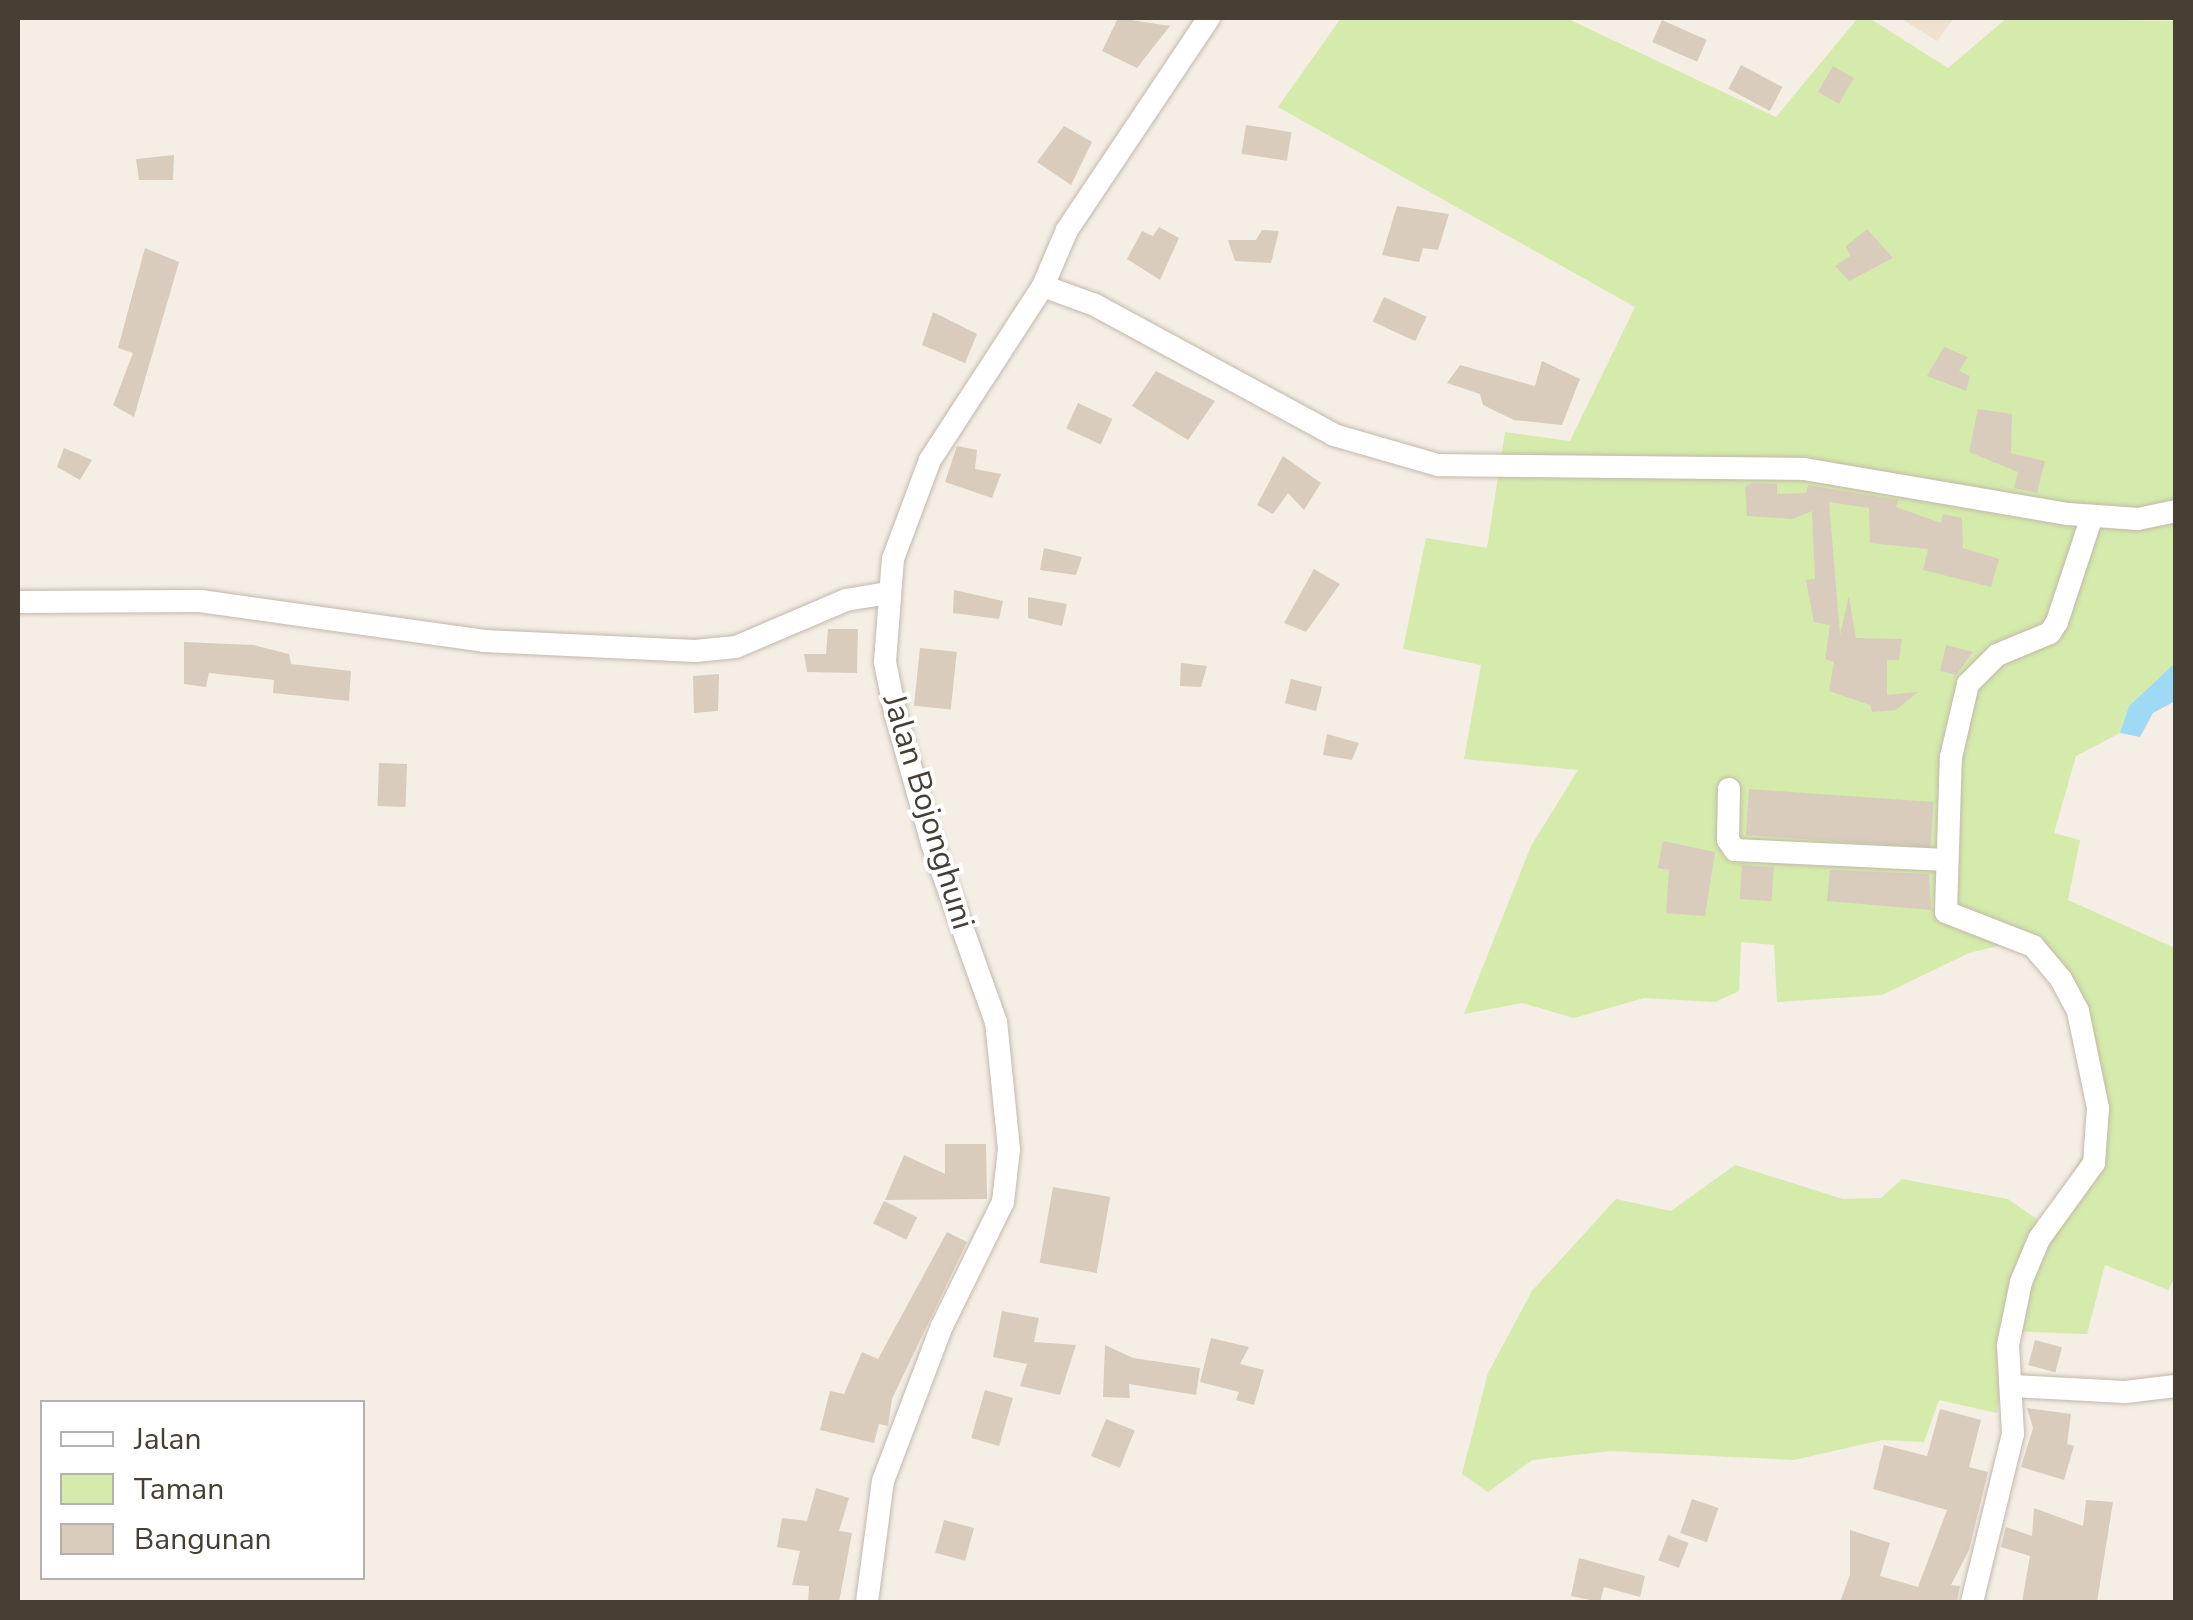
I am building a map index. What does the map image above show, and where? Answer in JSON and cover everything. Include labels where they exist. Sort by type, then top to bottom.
[{"type":"street","name":"Jalan Bojonghuni","points":[[867,1602],[883,1481],[942,1326],[1004,1202],[1009,1149],[996,1022],[932,843],[894,712],[885,662],[888,592],[908,508],[930,460],[1042,286],[1068,230],[1209,18]]},
{"type":"street","points":[[1042,286],[1128,322],[1334,434],[1438,465],[1804,469],[2092,516],[2138,519],[2176,511]]},
{"type":"street","points":[[1972,1602],[2013,1434],[2008,1345],[2022,1282],[2039,1239],[2094,1163],[2098,1108],[2078,1011],[2061,979],[2033,946],[1946,912],[1952,756],[1963,692],[1997,655],[2050,633],[2092,516]]},
{"type":"street","points":[[18,602],[200,601],[484,641],[695,651],[736,647],[846,600],[888,592]]},
{"type":"street","points":[[1729,789],[1728,840],[1735,850],[1946,860]]},
{"type":"street","points":[[2013,1386],[2092,1392],[2176,1386]]},
{"type":"shaded area","points":[[1900,18],[1954,18],[1937,41]]},
{"type":"green space","points":[[1341,18],[1566,18],[1776,117],[1858,18],[1869,18],[1948,68],[2007,18],[2175,21],[2175,663],[2129,706],[2120,733],[2076,756],[2054,833],[2080,840],[2068,900],[2175,948],[2175,1278],[2168,1290],[2105,1265],[2087,1334],[2009,1331],[1997,1413],[1939,1400],[1924,1442],[1882,1440],[1794,1460],[1611,1451],[1532,1460],[1488,1492],[1462,1474],[1488,1373],[1532,1291],[1616,1199],[1671,1211],[1735,1165],[1843,1199],[1881,1198],[1902,1179],[2008,1199],[2044,1224],[2106,1113],[2082,1013],[2030,938],[1969,953],[1882,995],[1777,1002],[1774,945],[1741,942],[1739,991],[1715,1002],[1644,998],[1574,1018],[1522,1003],[1464,1014],[1531,846],[1578,770],[1464,759],[1481,665],[1403,649],[1426,538],[1487,548],[1505,432],[1570,441],[1635,307],[1278,107]]},
{"type":"water","points":[[2175,663],[2175,701],[2153,713],[2140,737],[2120,733],[2129,706]]},
{"type":"building","points":[[1118,18],[1170,26],[1137,68],[1102,51]]},
{"type":"building","points":[[1662,20],[1707,40],[1697,62],[1652,42]]},
{"type":"building","points":[[1741,65],[1782,87],[1770,111],[1728,89]]},
{"type":"building","points":[[1833,66],[1854,78],[1839,104],[1818,92]]},
{"type":"building","points":[[1246,125],[1291,132],[1287,161],[1241,154]]},
{"type":"building","points":[[1064,126],[1092,142],[1071,185],[1037,162]]},
{"type":"building","points":[[174,155],[173,180],[139,180],[136,159]]},
{"type":"building","points":[[1397,206],[1449,214],[1438,250],[1423,248],[1419,262],[1382,255]]},
{"type":"building","points":[[1159,227],[1179,238],[1160,280],[1127,259],[1142,231],[1153,236]]},
{"type":"building","points":[[1867,229],[1893,258],[1849,281],[1835,266],[1850,256],[1846,246]]},
{"type":"building","points":[[1262,230],[1279,231],[1271,263],[1235,261],[1228,240],[1256,240]]},
{"type":"building","points":[[145,248],[179,262],[134,417],[113,405],[133,353],[118,348]]},
{"type":"building","points":[[1384,297],[1427,317],[1415,341],[1373,321]]},
{"type":"building","points":[[933,312],[977,334],[965,363],[922,345]]},
{"type":"building","points":[[1944,347],[1968,357],[1959,371],[1970,376],[1966,391],[1927,376]]},
{"type":"building","points":[[1542,361],[1580,379],[1562,425],[1514,420],[1483,405],[1480,394],[1447,383],[1460,365],[1535,386]]},
{"type":"building","points":[[1156,371],[1215,401],[1188,440],[1132,406]]},
{"type":"building","points":[[1078,403],[1112,419],[1101,444],[1066,428]]},
{"type":"building","points":[[1978,409],[2012,414],[2011,453],[2045,461],[2037,493],[2014,488],[2018,472],[1969,452]]},
{"type":"building","points":[[957,446],[977,450],[975,469],[1001,474],[992,498],[945,482]]},
{"type":"building","points":[[64,448],[92,460],[80,480],[57,467]]},
{"type":"building","points":[[1283,456],[1321,483],[1304,510],[1288,493],[1273,514],[1257,505]]},
{"type":"building","points":[[1752,483],[1777,484],[1777,494],[1806,493],[1808,485],[1898,500],[1896,507],[1941,523],[1943,514],[1962,518],[1963,548],[1999,559],[1991,587],[1923,570],[1928,549],[1870,543],[1869,508],[1829,502],[1840,635],[1849,596],[1856,638],[1902,639],[1899,660],[1887,660],[1887,695],[1918,692],[1896,710],[1872,712],[1870,705],[1829,691],[1834,662],[1825,659],[1830,625],[1814,622],[1806,580],[1815,579],[1812,511],[1792,519],[1747,516],[1745,487]]},
{"type":"building","points":[[1044,548],[1082,557],[1076,575],[1040,570]]},
{"type":"building","points":[[1314,569],[1340,584],[1306,632],[1284,623]]},
{"type":"building","points":[[954,590],[1003,601],[999,619],[953,613]]},
{"type":"building","points":[[1028,597],[1067,604],[1062,626],[1028,618]]},
{"type":"building","points":[[828,629],[858,629],[857,673],[807,672],[804,654],[826,654]]},
{"type":"building","points":[[184,642],[253,645],[289,654],[291,664],[351,671],[349,701],[273,693],[274,680],[209,673],[206,687],[184,684]]},
{"type":"building","points":[[1946,645],[1973,652],[1956,675],[1940,671]]},
{"type":"building","points":[[920,648],[957,652],[951,710],[914,706]]},
{"type":"building","points":[[1181,663],[1207,666],[1201,687],[1180,686]]},
{"type":"building","points":[[719,674],[718,711],[694,713],[693,676]]},
{"type":"building","points":[[1291,679],[1322,687],[1316,711],[1285,703]]},
{"type":"building","points":[[1327,734],[1359,743],[1352,760],[1323,755]]},
{"type":"building","points":[[379,763],[407,764],[405,807],[377,806]]},
{"type":"building","points":[[1749,789],[1934,802],[1930,848],[1746,835]]},
{"type":"building","points":[[1663,841],[1715,852],[1705,916],[1666,913],[1669,870],[1658,868]]},
{"type":"building","points":[[1742,865],[1774,867],[1772,901],[1740,899]]},
{"type":"building","points":[[1830,870],[1929,874],[1931,910],[1827,901]]},
{"type":"building","points":[[945,1144],[986,1144],[987,1199],[885,1200],[904,1155],[945,1174]]},
{"type":"building","points":[[1053,1187],[1110,1197],[1097,1273],[1040,1263]]},
{"type":"building","points":[[884,1201],[917,1217],[906,1240],[873,1223]]},
{"type":"building","points":[[947,1232],[967,1242],[892,1399],[888,1426],[879,1424],[874,1443],[820,1430],[830,1391],[844,1394],[862,1352],[878,1359]]},
{"type":"building","points":[[1002,1311],[1039,1318],[1034,1342],[1076,1345],[1060,1395],[1020,1386],[1027,1364],[993,1357]]},
{"type":"building","points":[[1211,1338],[1249,1347],[1240,1364],[1264,1370],[1254,1405],[1236,1400],[1239,1392],[1200,1382]]},
{"type":"building","points":[[2035,1340],[2062,1347],[2055,1372],[2028,1365]]},
{"type":"building","points":[[1105,1345],[1133,1358],[1200,1368],[1196,1395],[1129,1384],[1130,1398],[1103,1397]]},
{"type":"building","points":[[985,1390],[1013,1398],[999,1446],[971,1438]]},
{"type":"building","points":[[2027,1408],[2071,1414],[2067,1444],[2074,1446],[2064,1480],[2021,1467],[2033,1428]]},
{"type":"building","points":[[1940,1409],[1981,1420],[1969,1467],[1988,1472],[1969,1550],[1951,1585],[1960,1586],[1957,1602],[1840,1602],[1850,1575],[1850,1530],[1890,1543],[1880,1576],[1918,1587],[1947,1510],[1873,1489],[1884,1445],[1927,1456]]},
{"type":"building","points":[[1106,1419],[1135,1431],[1120,1468],[1091,1456]]},
{"type":"building","points":[[816,1488],[849,1498],[839,1531],[852,1533],[839,1602],[808,1602],[809,1586],[792,1585],[800,1551],[777,1547],[782,1518],[807,1521]]},
{"type":"building","points":[[1692,1499],[1718,1508],[1707,1542],[1680,1533]]},
{"type":"building","points":[[2086,1500],[2113,1502],[2097,1602],[2022,1602],[2030,1556],[2001,1547],[2006,1527],[2032,1536],[2034,1508],[2083,1526]]},
{"type":"building","points":[[944,1520],[974,1528],[965,1561],[935,1553]]},
{"type":"building","points":[[1668,1535],[1689,1543],[1679,1568],[1658,1560]]},
{"type":"building","points":[[1579,1558],[1645,1576],[1640,1597],[1604,1587],[1600,1602],[1571,1596]]}]
